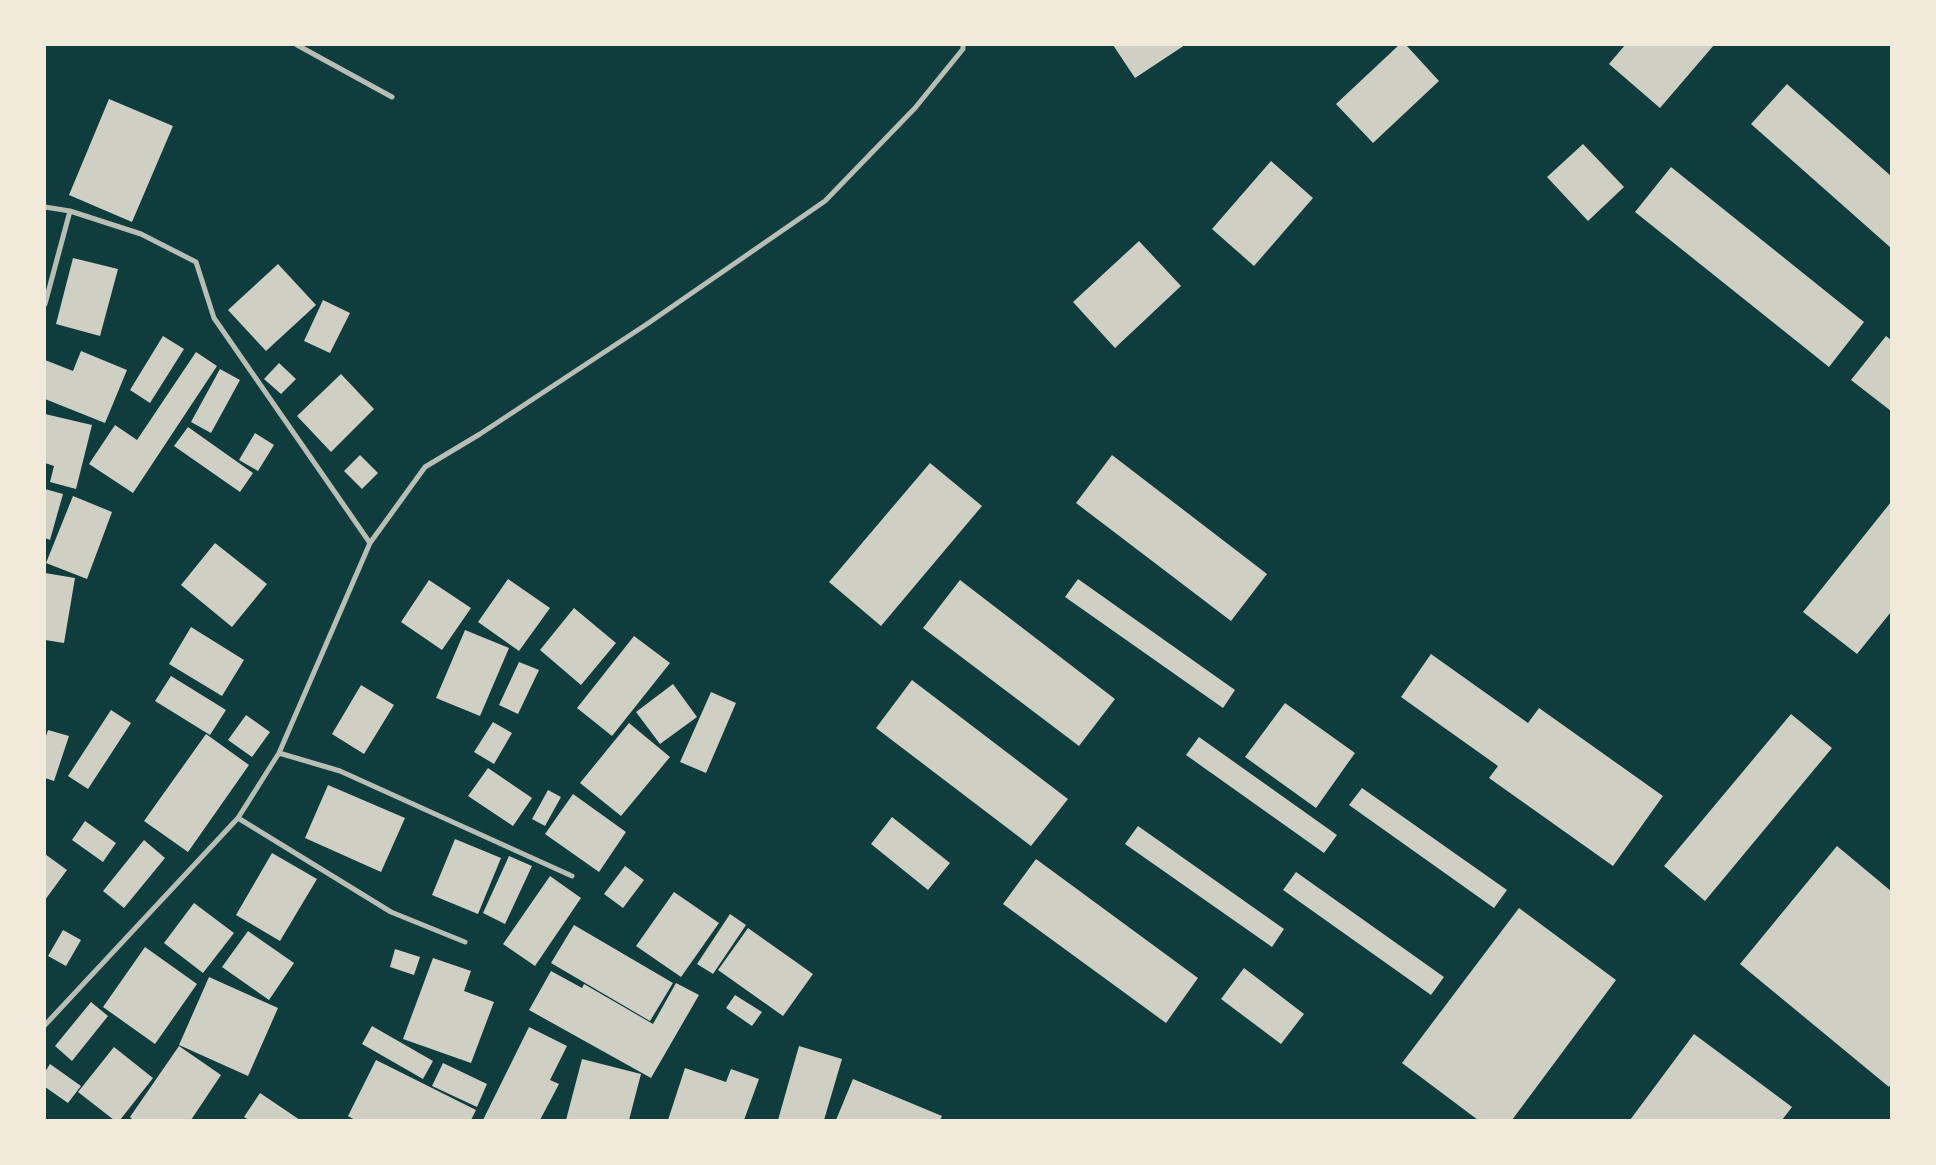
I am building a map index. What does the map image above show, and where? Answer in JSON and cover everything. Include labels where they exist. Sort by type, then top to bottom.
[{"type":"street","points":[[297,45],[392,97]]},
{"type":"street","points":[[45,1025],[238,818],[279,753],[370,543],[425,467],[480,434],[647,324],[825,201],[915,108],[963,49],[963,45]]},
{"type":"street","points":[[45,206],[70,210],[141,234],[196,262],[214,318],[370,543]]},
{"type":"street","points":[[45,304],[70,210]]},
{"type":"street","points":[[279,753],[340,771],[572,876]]},
{"type":"street","points":[[238,818],[391,912],[465,942]]},
{"type":"building","points":[[1113,45],[1185,45],[1135,78]]},
{"type":"building","points":[[1399,45],[1406,45],[1439,81],[1373,143],[1336,104]]},
{"type":"building","points":[[1625,45],[1714,45],[1660,108],[1609,64]]},
{"type":"building","points":[[1787,84],[1891,176],[1891,248],[1751,124]]},
{"type":"building","points":[[109,99],[173,126],[132,222],[69,195]]},
{"type":"building","points":[[1583,144],[1624,187],[1588,221],[1547,177]]},
{"type":"building","points":[[1271,161],[1313,198],[1254,266],[1212,229]]},
{"type":"building","points":[[1671,167],[1864,322],[1829,367],[1635,212]]},
{"type":"building","points":[[1139,241],[1181,286],[1115,348],[1073,302]]},
{"type":"building","points":[[73,258],[118,269],[100,336],[56,324]]},
{"type":"building","points":[[278,264],[316,305],[266,351],[228,310]]},
{"type":"building","points":[[323,300],[350,313],[330,353],[304,341]]},
{"type":"building","points":[[163,336],[184,349],[150,403],[130,390]]},
{"type":"building","points":[[1886,336],[1891,340],[1891,411],[1851,380]]},
{"type":"building","points":[[81,351],[127,370],[105,423],[45,399],[45,360],[73,371]]},
{"type":"building","points":[[196,352],[217,366],[133,493],[89,464],[115,425],[137,440]]},
{"type":"building","points":[[279,363],[296,379],[281,394],[264,379]]},
{"type":"building","points":[[220,369],[240,380],[211,433],[191,422]]},
{"type":"building","points":[[341,374],[374,409],[331,452],[297,416]]},
{"type":"building","points":[[45,414],[92,425],[76,489],[50,482],[54,466],[45,463]]},
{"type":"building","points":[[188,427],[253,473],[240,492],[174,446]]},
{"type":"building","points":[[255,433],[274,445],[258,471],[239,460]]},
{"type":"building","points":[[360,455],[378,473],[362,489],[344,471]]},
{"type":"building","points":[[1112,455],[1267,574],[1231,621],[1076,503]]},
{"type":"building","points":[[930,463],[982,506],[881,626],[829,582]]},
{"type":"building","points":[[45,489],[63,494],[50,540],[45,538]]},
{"type":"building","points":[[73,496],[112,512],[87,579],[46,563]]},
{"type":"building","points":[[1891,502],[1891,612],[1857,654],[1803,612]]},
{"type":"building","points":[[215,543],[267,584],[232,627],[181,585]]},
{"type":"building","points":[[45,573],[75,578],[64,643],[45,640]]},
{"type":"building","points":[[508,579],[550,608],[519,651],[478,622]]},
{"type":"building","points":[[1078,579],[1235,690],[1223,708],[1065,597]]},
{"type":"building","points":[[429,580],[471,608],[442,650],[401,622]]},
{"type":"building","points":[[960,580],[1115,699],[1079,746],[923,628]]},
{"type":"building","points":[[574,608],[616,643],[581,685],[540,650]]},
{"type":"building","points":[[191,627],[244,660],[222,696],[169,664]]},
{"type":"building","points":[[465,630],[509,648],[480,716],[436,698]]},
{"type":"building","points":[[634,636],[670,663],[612,736],[577,708]]},
{"type":"building","points":[[1431,654],[1528,723],[1539,708],[1663,796],[1613,866],[1489,778],[1498,766],[1401,697]]},
{"type":"building","points":[[519,662],[539,670],[518,714],[499,705]]},
{"type":"building","points":[[171,676],[226,710],[210,735],[155,701]]},
{"type":"building","points":[[912,680],[1068,799],[1031,846],[876,728]]},
{"type":"building","points":[[673,684],[697,717],[660,744],[636,712]]},
{"type":"building","points":[[361,685],[394,705],[364,754],[332,734]]},
{"type":"building","points":[[711,692],[736,703],[706,773],[680,762]]},
{"type":"building","points":[[1285,703],[1355,753],[1316,808],[1245,757]]},
{"type":"building","points":[[111,710],[131,723],[88,789],[68,776]]},
{"type":"building","points":[[1791,714],[1832,748],[1705,901],[1664,866]]},
{"type":"building","points":[[246,715],[270,732],[252,757],[228,740]]},
{"type":"building","points":[[493,722],[512,733],[494,764],[474,752]]},
{"type":"building","points":[[629,723],[670,757],[621,816],[580,783]]},
{"type":"building","points":[[48,730],[69,736],[54,781],[45,778],[45,739]]},
{"type":"building","points":[[206,734],[249,765],[188,852],[144,821]]},
{"type":"building","points":[[1199,737],[1337,835],[1324,853],[1186,755]]},
{"type":"building","points":[[488,768],[532,798],[513,826],[468,796]]},
{"type":"building","points":[[328,785],[405,818],[381,872],[305,838]]},
{"type":"building","points":[[1362,788],[1507,890],[1494,908],[1349,805]]},
{"type":"building","points":[[548,790],[561,797],[545,826],[532,819]]},
{"type":"building","points":[[573,794],[626,832],[599,872],[545,834]]},
{"type":"building","points":[[892,817],[950,863],[928,890],[871,844]]},
{"type":"building","points":[[85,821],[116,843],[103,862],[72,840]]},
{"type":"building","points":[[1138,826],[1284,929],[1272,947],[1125,844]]},
{"type":"building","points":[[455,839],[501,858],[478,914],[432,895]]},
{"type":"building","points":[[144,840],[165,858],[124,908],[103,891]]},
{"type":"building","points":[[1837,846],[1891,891],[1891,1084],[1889,1087],[1740,964]]},
{"type":"building","points":[[272,853],[317,879],[280,941],[236,915]]},
{"type":"building","points":[[45,854],[67,870],[45,900]]},
{"type":"building","points":[[509,856],[532,866],[505,924],[483,913]]},
{"type":"building","points":[[1036,859],[1198,978],[1166,1023],[1003,904]]},
{"type":"building","points":[[625,866],[644,880],[623,908],[604,894]]},
{"type":"building","points":[[1296,872],[1444,977],[1431,995],[1283,890]]},
{"type":"building","points":[[550,876],[581,898],[535,966],[503,944]]},
{"type":"building","points":[[674,892],[719,923],[681,977],[636,946]]},
{"type":"building","points":[[194,903],[234,933],[203,973],[164,943]]},
{"type":"building","points":[[1519,908],[1616,980],[1512,1120],[1478,1120],[1402,1063]]},
{"type":"building","points":[[730,914],[746,925],[713,974],[697,964]]},
{"type":"building","points":[[574,925],[673,983],[650,1021],[551,963]]},
{"type":"building","points":[[748,928],[813,974],[783,1016],[718,970]]},
{"type":"building","points":[[63,930],[81,940],[66,966],[48,956]]},
{"type":"building","points":[[248,931],[294,963],[269,1000],[222,967]]},
{"type":"building","points":[[145,947],[197,984],[155,1044],[103,1007]]},
{"type":"building","points":[[395,949],[420,957],[414,975],[390,967]]},
{"type":"building","points":[[433,958],[471,971],[464,991],[494,1002],[471,1063],[403,1039]]},
{"type":"building","points":[[1244,968],[1304,1014],[1281,1044],[1221,999]]},
{"type":"building","points":[[551,971],[582,988],[584,984],[653,1024],[676,983],[699,995],[651,1078],[529,1010]]},
{"type":"building","points":[[209,977],[278,1008],[248,1076],[179,1045]]},
{"type":"building","points":[[735,995],[762,1012],[752,1026],[726,1008]]},
{"type":"building","points":[[91,1002],[108,1016],[72,1061],[55,1046]]},
{"type":"building","points":[[372,1026],[433,1061],[423,1079],[362,1044]]},
{"type":"building","points":[[529,1027],[567,1046],[550,1080],[559,1084],[540,1120],[483,1120]]},
{"type":"building","points":[[1694,1034],[1792,1107],[1782,1120],[1630,1120]]},
{"type":"building","points":[[179,1046],[221,1075],[191,1120],[133,1120],[130,1117]]},
{"type":"building","points":[[799,1046],[842,1059],[824,1120],[778,1120]]},
{"type":"building","points":[[114,1047],[153,1078],[120,1120],[114,1120],[78,1092]]},
{"type":"building","points":[[582,1059],[641,1074],[629,1120],[566,1120]]},
{"type":"building","points":[[376,1060],[476,1110],[471,1120],[355,1120],[348,1116]]},
{"type":"building","points":[[443,1063],[487,1084],[477,1107],[432,1086]]},
{"type":"building","points":[[50,1064],[81,1086],[68,1103],[45,1087],[45,1072]]},
{"type":"building","points":[[685,1068],[726,1082],[731,1069],[759,1079],[744,1120],[668,1120]]},
{"type":"building","points":[[853,1079],[942,1116],[940,1120],[836,1120]]},
{"type":"building","points":[[260,1093],[300,1120],[249,1120],[244,1117]]}]
